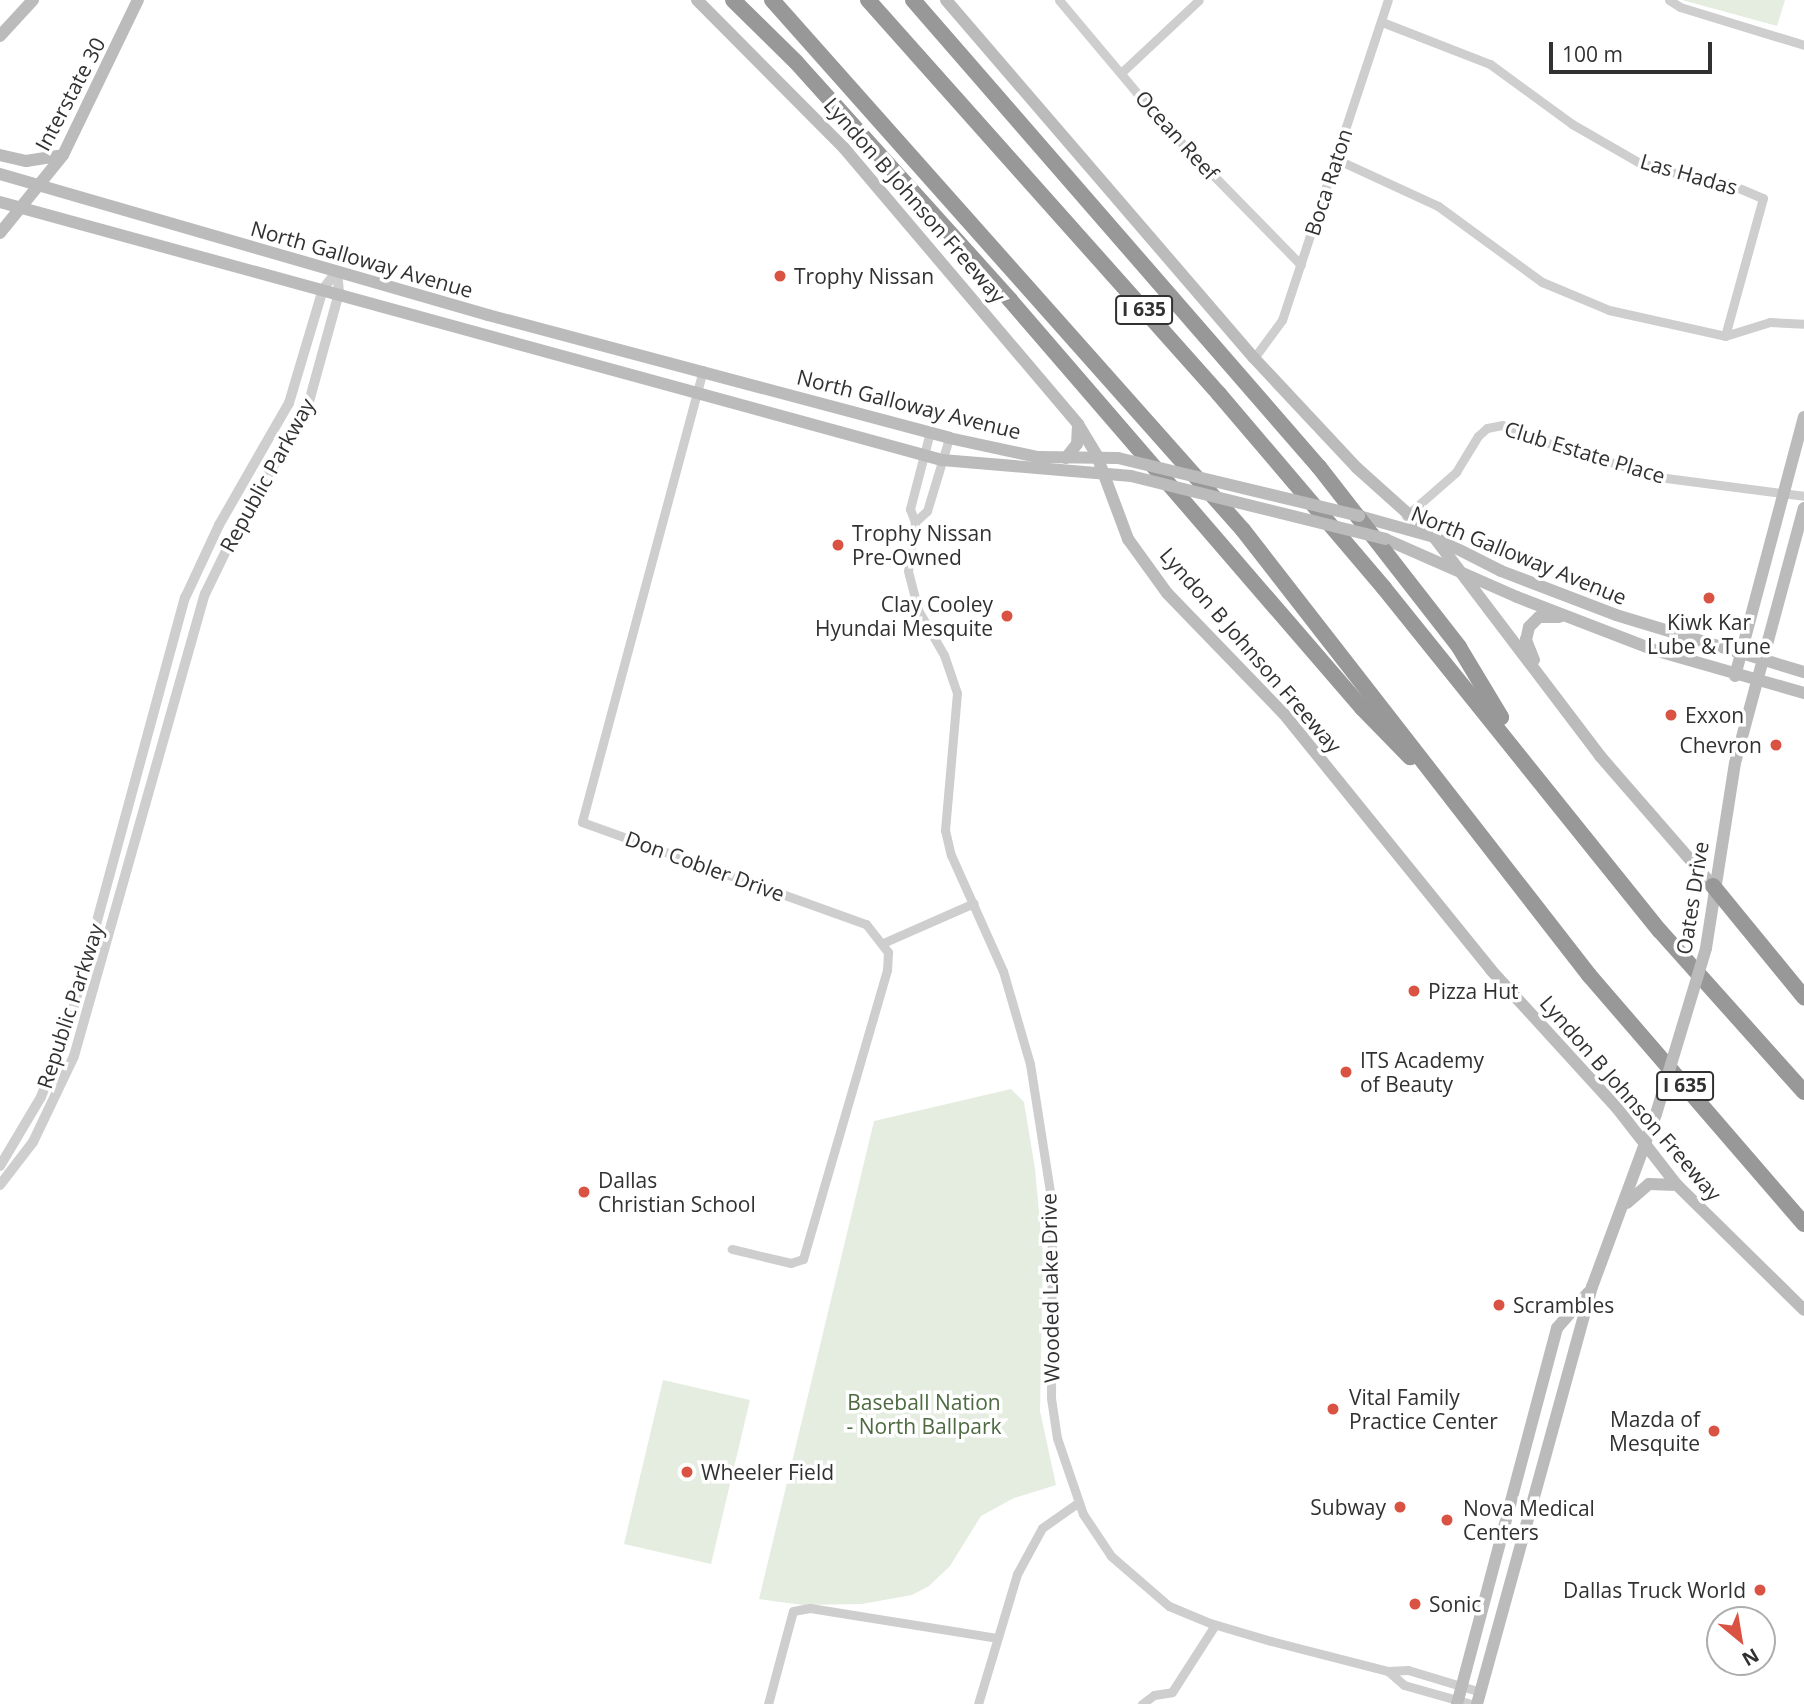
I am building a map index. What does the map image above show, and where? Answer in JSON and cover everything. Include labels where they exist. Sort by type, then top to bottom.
[{"type":"highway","points":[[733,0],[796,62],[968,255],[1362,708],[1436,783]]},
{"type":"highway","name":"Lyndon B Johnson Freeway","points":[[772,0],[1243,530],[1398,725],[1436,783],[1589,975],[1804,1224]]},
{"type":"highway","name":"I 635","points":[[868,0],[1219,394],[1528,763],[1652,922],[1804,1092]]},
{"type":"highway","points":[[913,0],[1319,467],[1459,647],[1528,763]]},
{"type":"highway","points":[[1713,886],[1804,997]]},
{"type":"main road","points":[[0,36],[33,0]]},
{"type":"main road","name":"Interstate 30","points":[[0,233],[63,155],[138,0]]},
{"type":"main road","name":"Lyndon B Johnson Freeway","points":[[697,0],[845,148],[1078,424],[1104,472],[1128,539],[1167,593],[1284,714],[1491,970],[1647,1145],[1677,1185],[1804,1310]]},
{"type":"main road","points":[[946,0],[1017,89],[1254,358],[1406,516],[1434,537],[1654,823],[1713,886]]},
{"type":"main road","points":[[0,155],[26,161],[63,155]]},
{"type":"main road","name":"North Galloway Avenue","points":[[0,174],[210,236],[949,438],[1038,457],[1118,458],[1359,516],[1375,524],[1434,537],[1548,591],[1804,672]]},
{"type":"main road","name":"North Galloway Avenue","points":[[0,202],[942,460],[1131,476],[1385,539],[1461,570],[1517,597],[1735,676],[1804,693]]},
{"type":"main road","points":[[202,258],[210,236]]},
{"type":"main road","points":[[1735,676],[1804,417]]},
{"type":"main road","points":[[1066,458],[1076,444],[1078,424]]},
{"type":"main road","points":[[1338,527],[1375,524],[1386,508],[1385,495]]},
{"type":"main road","name":"Oates Drive","points":[[1479,1698],[1592,1287],[1612,1223],[1647,1145],[1706,948],[1713,886],[1735,764],[1804,508]]},
{"type":"main road","points":[[1545,683],[1526,640],[1529,626],[1539,617],[1575,618]]},
{"type":"main road","points":[[1612,1223],[1636,1191],[1649,1184],[1677,1185]]},
{"type":"main road","name":"Oates Drive","points":[[1462,1703],[1462,1685],[1557,1328],[1592,1287]]},
{"type":"main road","points":[[1513,1490],[1534,1496]]},
{"type":"street","name":"Ocean Reef","points":[[1059,0],[1163,124],[1301,265]]},
{"type":"street","points":[[1122,72],[1199,0]]},
{"type":"street","name":"Boca Raton","points":[[1254,358],[1282,320],[1388,0]]},
{"type":"street","points":[[1669,0],[1680,8],[1804,45]]},
{"type":"street","name":"Las Hadas","points":[[1382,22],[1490,64],[1572,124],[1638,162],[1702,181],[1727,183],[1763,198],[1726,335]]},
{"type":"street","points":[[1336,159],[1438,206],[1542,282],[1609,310],[1726,335],[1770,322],[1804,324]]},
{"type":"street","name":"Republic Parkway","points":[[0,1166],[41,1097],[69,1024],[185,598],[219,525],[266,448],[289,403],[323,289],[337,271]]},
{"type":"street","name":"Republic Parkway","points":[[0,1185],[33,1142],[74,1056],[205,594],[238,526],[280,459],[311,400],[339,293],[337,271]]},
{"type":"street","name":"Don Cobler Drive","points":[[703,370],[582,821],[866,925],[883,943]]},
{"type":"street","name":"Club Estate Place","points":[[1406,516],[1442,487],[1472,442],[1494,425],[1666,478],[1804,496]]},
{"type":"street","name":"Wooded Lake Drive","points":[[930,432],[910,509],[915,522],[909,550],[912,588],[957,693],[945,830],[951,855],[974,903],[1016,1007],[1043,1134],[1054,1270],[1051,1398],[1057,1438],[1079,1502],[1111,1556],[1169,1606],[1215,1625],[1388,1671],[1408,1670],[1462,1685],[1479,1698]]},
{"type":"street","name":"Wooded Lake Drive","points":[[915,522],[927,512],[949,438]]},
{"type":"street","points":[[266,448],[280,459]]},
{"type":"street","points":[[732,1249],[791,1263],[803,1259],[887,970],[883,943],[974,903]]},
{"type":"street","points":[[978,1704],[1017,1574],[1042,1528],[1079,1502]]},
{"type":"street","points":[[768,1704],[793,1611],[810,1608],[997,1638]]},
{"type":"street","points":[[1142,1704],[1154,1695],[1172,1692],[1215,1625]]},
{"type":"street","name":"Wooded Lake Drive","points":[[1388,1671],[1404,1685],[1462,1703]]},
{"type":"green space","points":[[1682,0],[1785,0],[1777,26]]},
{"type":"green space","name":"Baseball Nation - North Ballpark","points":[[1011,1089],[1024,1102],[1035,1169],[1043,1255],[1040,1411],[1056,1485],[1014,1498],[981,1516],[950,1566],[929,1586],[912,1595],[862,1604],[803,1605],[759,1599],[874,1121]]},
{"type":"green space","name":"Wheeler Field","points":[[663,1380],[750,1400],[711,1564],[624,1544]]},
{"type":"place","name":"Trophy Nissan","points":[[780,276]]},
{"type":"place","name":"Trophy Nissan Pre-Owned","points":[[838,545]]},
{"type":"place","name":"Kiwk Kar Lube & Tune","points":[[1709,598]]},
{"type":"place","name":"Clay Cooley Hyundai Mesquite","points":[[1007,616]]},
{"type":"place","name":"Exxon","points":[[1671,715]]},
{"type":"place","name":"Chevron","points":[[1776,745]]},
{"type":"place","name":"Pizza Hut","points":[[1414,991]]},
{"type":"place","name":"ITS Academy of Beauty","points":[[1346,1072]]},
{"type":"place","name":"Dallas Christian School","points":[[584,1192]]},
{"type":"place","name":"Scrambles","points":[[1499,1305]]},
{"type":"place","name":"Vital Family Practice Center","points":[[1333,1409]]},
{"type":"place","name":"Mazda of Mesquite","points":[[1714,1431]]},
{"type":"place","name":"Wheeler Field","points":[[687,1472]]},
{"type":"place","name":"Subway","points":[[1400,1507]]},
{"type":"place","name":"Nova Medical Centers","points":[[1447,1520]]},
{"type":"place","name":"Dallas Truck World","points":[[1760,1590]]},
{"type":"place","name":"Sonic","points":[[1415,1604]]}]
